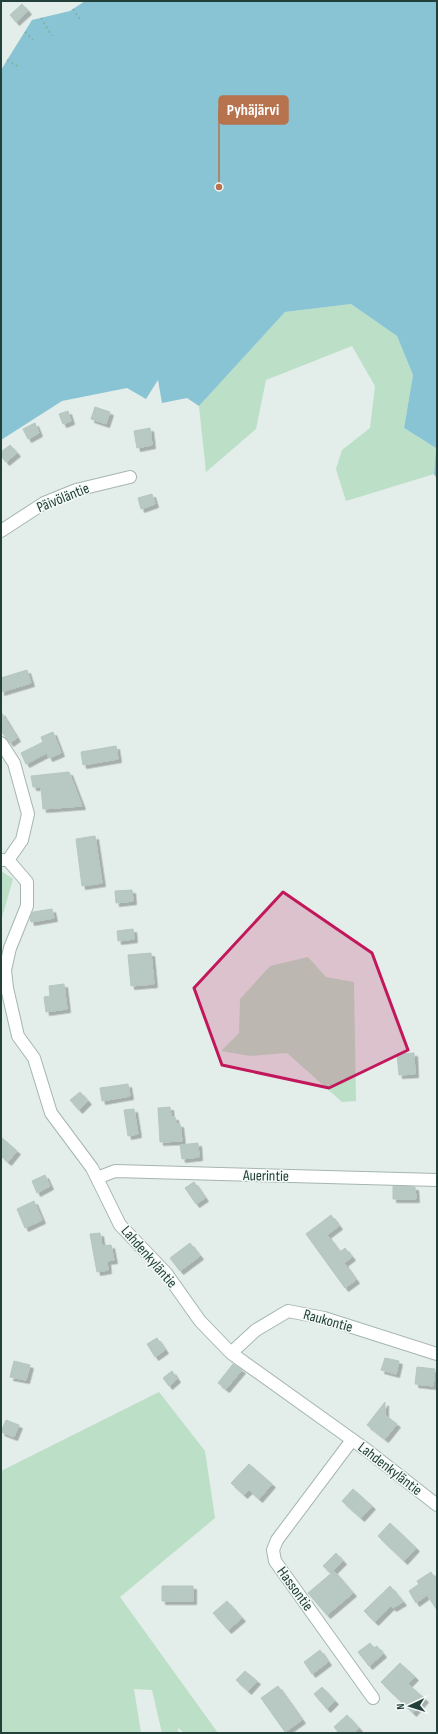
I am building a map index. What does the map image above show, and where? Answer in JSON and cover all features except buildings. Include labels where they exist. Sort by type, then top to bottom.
[{"type":"street","name":"Päivöläntie","points":[[1,531],[44,503],[76,490],[130,477]]},
{"type":"street","points":[[1,743],[14,763],[28,814],[22,840],[4,860]]},
{"type":"street","name":"Lahdenkyläntie","points":[[4,860],[27,882],[26,906],[10,948],[5,970],[7,988],[18,1036],[34,1058],[51,1113],[92,1168],[120,1225],[166,1273],[200,1321],[231,1354],[352,1440],[437,1505]]},
{"type":"street","name":"Auerintie","points":[[97,1178],[115,1171],[437,1180]]},
{"type":"street","name":"Raukontie","points":[[231,1354],[256,1330],[288,1311],[324,1318],[437,1354]]},
{"type":"street","name":"Hassontie","points":[[352,1440],[277,1540],[273,1550],[275,1561],[373,1698]]},
{"type":"path","points":[[73,9],[80,20]]},
{"type":"path","points":[[41,18],[52,36]]},
{"type":"path","points":[[25,32],[33,40]]},
{"type":"path","points":[[7,60],[19,67]]},
{"type":"highlighted area","points":[[283,892],[372,953],[408,1050],[329,1088],[222,1065],[194,988]]},
{"type":"green space","points":[[351,304],[397,336],[413,375],[404,428],[436,448],[434,474],[346,501],[336,469],[342,450],[370,428],[375,386],[352,346],[266,380],[256,429],[206,472],[199,406],[285,312]]},
{"type":"green space","points":[[1,871],[13,879],[1,921]]},
{"type":"green space","points":[[308,957],[326,977],[354,982],[356,1101],[342,1102],[287,1053],[250,1056],[221,1051],[239,1033],[240,999],[270,966]]},
{"type":"green space","points":[[159,1392],[205,1451],[215,1518],[120,1597],[218,1733],[185,1733],[178,1728],[178,1733],[162,1733],[152,1690],[134,1689],[141,1733],[1,1733],[1,1471]]},
{"type":"water","points":[[85,1],[437,1],[437,479],[434,474],[436,448],[404,428],[413,375],[397,336],[351,304],[285,312],[199,406],[187,398],[162,403],[158,380],[146,399],[127,388],[62,401],[1,440],[1,70],[32,20],[70,11]]},
{"type":"place","name":"Pyhäjärvi","points":[[219,187]]}]
